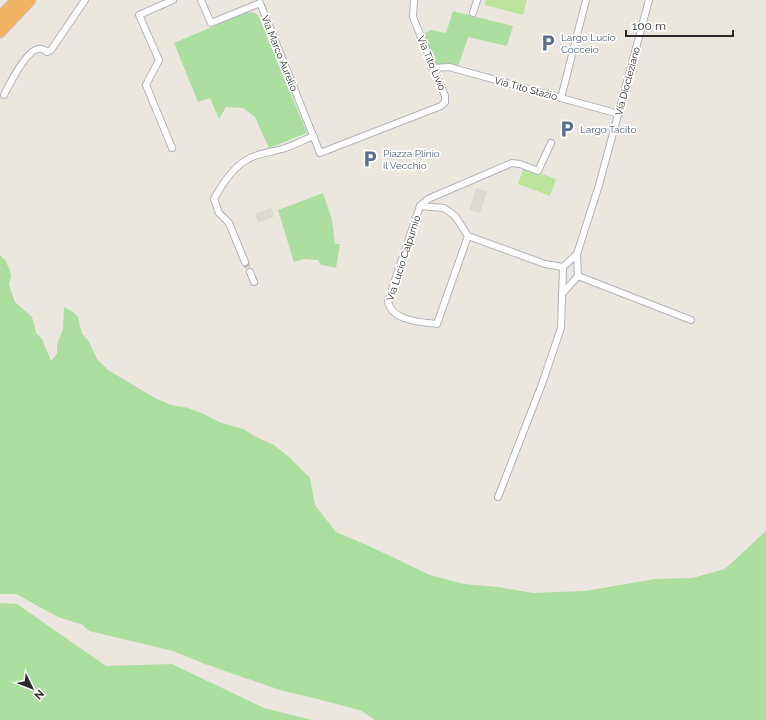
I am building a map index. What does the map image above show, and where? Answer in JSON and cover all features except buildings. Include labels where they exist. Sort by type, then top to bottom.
[{"type":"highway","points":[[0,17],[16,0]]},
{"type":"highway","points":[[0,32],[30,0]]},
{"type":"street","points":[[4,94],[26,58],[40,48],[47,52],[51,50],[85,0]]},
{"type":"street","points":[[172,148],[146,84],[159,60],[139,15],[161,3],[173,0]]},
{"type":"street","name":"Via Marco Aurelio","points":[[201,0],[211,23],[260,3],[320,153]]},
{"type":"street","name":"Via Tito Livio","points":[[320,153],[441,106],[445,102],[445,96],[412,17],[414,0]]},
{"type":"street","points":[[473,12],[477,0]]},
{"type":"street","points":[[561,98],[586,0]]},
{"type":"street","name":"Via Diocleziano","points":[[578,276],[577,254],[599,185],[649,0]]},
{"type":"street","name":"Via Tito Stazio","points":[[434,68],[449,67],[619,114]]},
{"type":"street","points":[[245,262],[229,223],[219,213],[214,199],[221,185],[249,158],[284,148],[314,136]]},
{"type":"street","name":"Via Lucio Calpurnio","points":[[420,206],[444,208],[455,216],[468,236],[437,324],[410,320],[393,312],[389,307],[388,301],[420,206],[428,198],[512,163],[520,164],[538,172],[551,143]]},
{"type":"street","points":[[468,236],[545,264],[563,267],[561,328],[539,391],[498,497]]},
{"type":"street","name":"Via Diocleziano","points":[[563,267],[577,254]]},
{"type":"street","points":[[250,272],[254,282]]},
{"type":"street","points":[[562,294],[578,276],[691,320]]},
{"type":"green space","points":[[486,0],[527,0],[523,15],[485,5]]},
{"type":"green space","points":[[453,11],[513,26],[507,46],[468,37],[458,67],[436,66],[423,34],[431,30],[446,33]]},
{"type":"green space","points":[[252,12],[258,15],[307,133],[269,148],[255,117],[243,108],[226,107],[219,119],[210,98],[198,102],[174,43],[245,13]]},
{"type":"green space","points":[[524,167],[556,179],[550,196],[518,184]]},
{"type":"green space","points":[[323,193],[332,220],[335,244],[340,244],[336,268],[321,265],[318,260],[304,259],[294,262],[278,210]]},
{"type":"green space","points":[[0,255],[5,260],[9,268],[11,276],[9,285],[15,302],[32,317],[36,333],[42,339],[51,361],[57,354],[57,345],[63,329],[64,307],[72,311],[78,317],[82,334],[88,340],[97,359],[108,370],[155,398],[171,405],[188,408],[219,422],[243,429],[274,445],[288,456],[310,478],[315,505],[336,532],[430,575],[464,584],[498,587],[533,593],[585,591],[655,579],[692,578],[725,569],[766,531],[766,720],[375,720],[362,711],[283,691],[205,664],[173,651],[89,631],[83,625],[58,617],[16,594],[0,594]]},
{"type":"green space","points":[[0,603],[17,604],[106,666],[172,664],[264,708],[312,720],[0,720]]},
{"type":"shaded area","points":[[476,188],[487,191],[480,213],[469,210]]},
{"type":"shaded area","points":[[271,207],[274,217],[258,223],[255,214]]},
{"type":"tunnel","points":[[245,262],[250,272]]},
{"type":"place","name":"Largo Lucio Cocceio","points":[[548,43]]},
{"type":"place","name":"Largo Tacito","points":[[567,129]]},
{"type":"place","name":"Piazza Plinio il Vecchio","points":[[370,159]]}]
